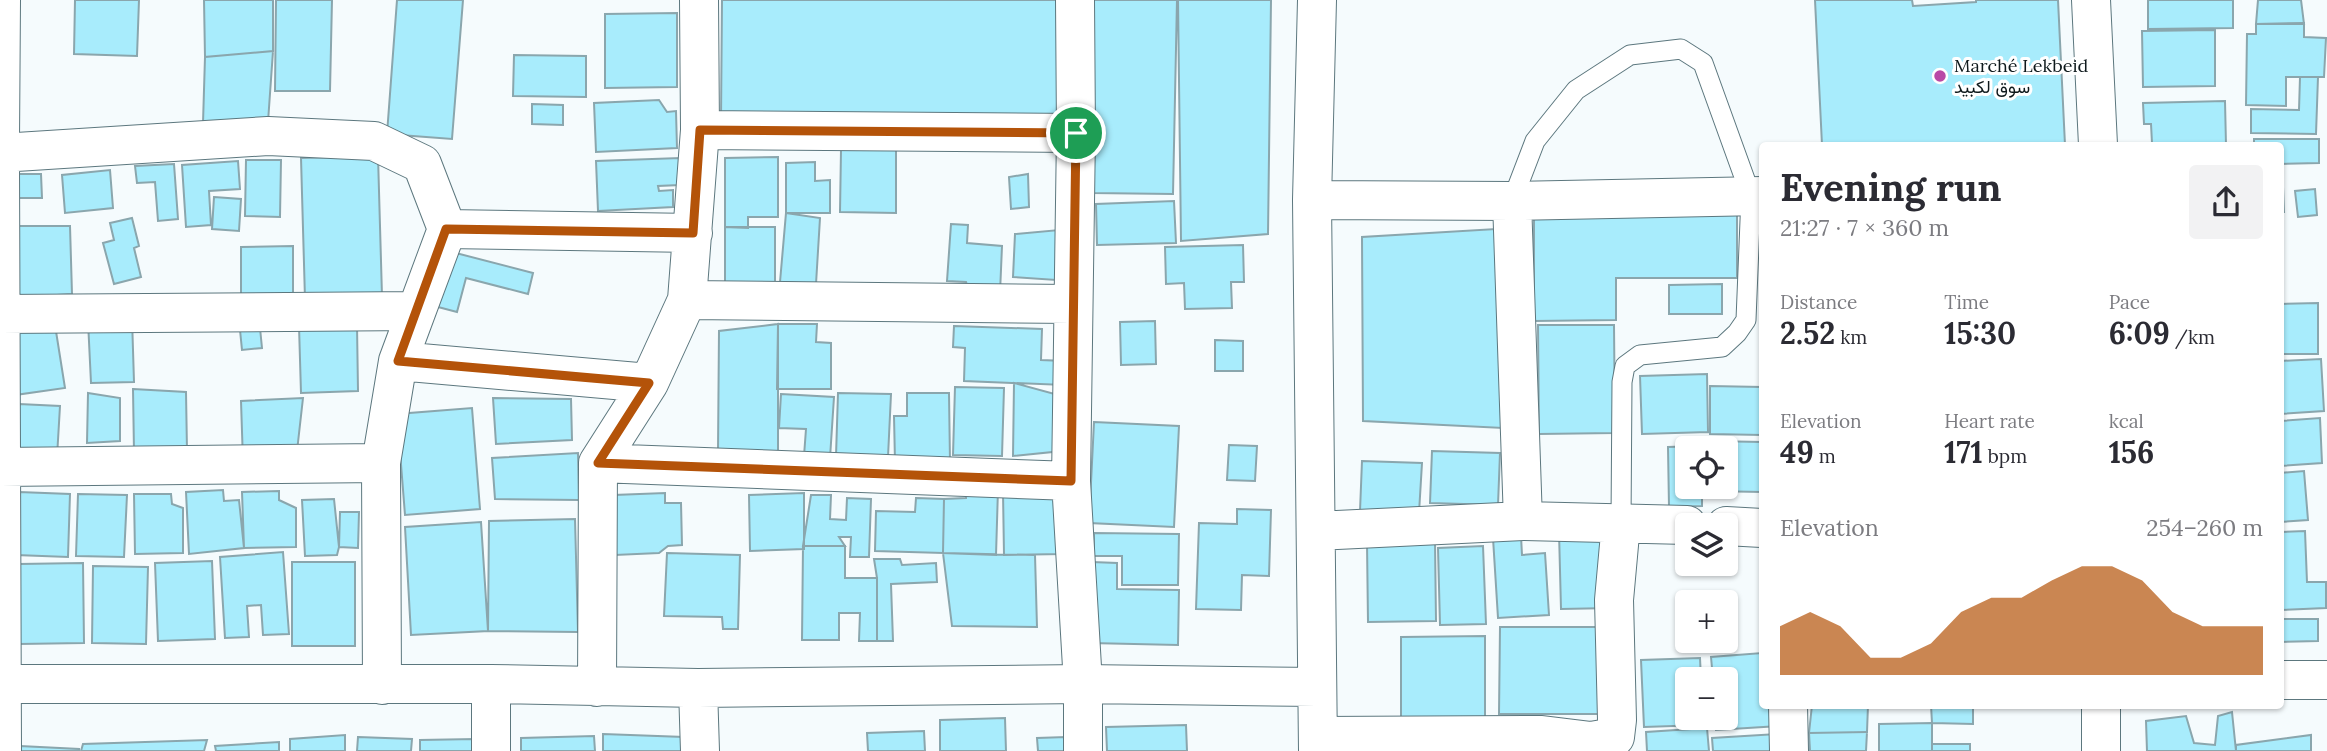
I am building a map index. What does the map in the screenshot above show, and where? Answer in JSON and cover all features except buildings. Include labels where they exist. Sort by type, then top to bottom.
[{"type":"street","points":[[0,140],[1,0]]},
{"type":"street","points":[[597,687],[598,463],[649,383],[687,300],[700,130],[699,0]]},
{"type":"street","points":[[1075,0],[1076,133],[1071,481],[1083,684],[1083,751]]},
{"type":"street","points":[[1317,0],[1312,200],[1318,744],[1542,743],[1615,737],[1617,720],[1614,600],[1621,523]]},
{"type":"street","points":[[2091,0],[2098,142]]},
{"type":"street","points":[[700,130],[1076,133]]},
{"type":"street","points":[[0,153],[268,136],[374,141],[422,164],[446,229],[398,361],[381,463],[382,685]]},
{"type":"street","points":[[0,165],[2,751]]},
{"type":"street","points":[[1312,200],[1512,201],[1757,196]]},
{"type":"street","points":[[1512,201],[1523,521]]},
{"type":"street","points":[[446,229],[693,233]]},
{"type":"street","points":[[687,300],[1073,304]]},
{"type":"street","points":[[1,314],[416,311]]},
{"type":"street","points":[[398,361],[649,383]]},
{"type":"street","points":[[1,467],[381,463]]},
{"type":"street","points":[[598,463],[1071,481]]},
{"type":"street","points":[[1316,531],[1523,521],[1675,525]]},
{"type":"street","points":[[1738,527],[1759,528]]},
{"type":"street","points":[[2284,680],[2327,680]]},
{"type":"street","points":[[0,684],[491,684],[698,688],[1083,684],[1317,687]]},
{"type":"street","points":[[491,684],[491,751]]},
{"type":"street","points":[[698,688],[700,751]]},
{"type":"street","points":[[1787,709],[1789,751]]},
{"type":"street","points":[[2101,709],[2101,751]]},
{"type":"lane","points":[[1512,201],[1535,141],[1576,90],[1630,55],[1681,49],[1703,63],[1757,196],[1745,320],[1737,333],[1722,347],[1640,355],[1625,366],[1622,382],[1621,523]]},
{"type":"place","name":"Marché Lekbeid سوق لكبيد","points":[[1940,76]]},
{"type":"route","points":[[700,130],[1076,133],[1071,481],[598,463],[649,383],[398,361],[446,229],[693,233],[700,130]]}]
